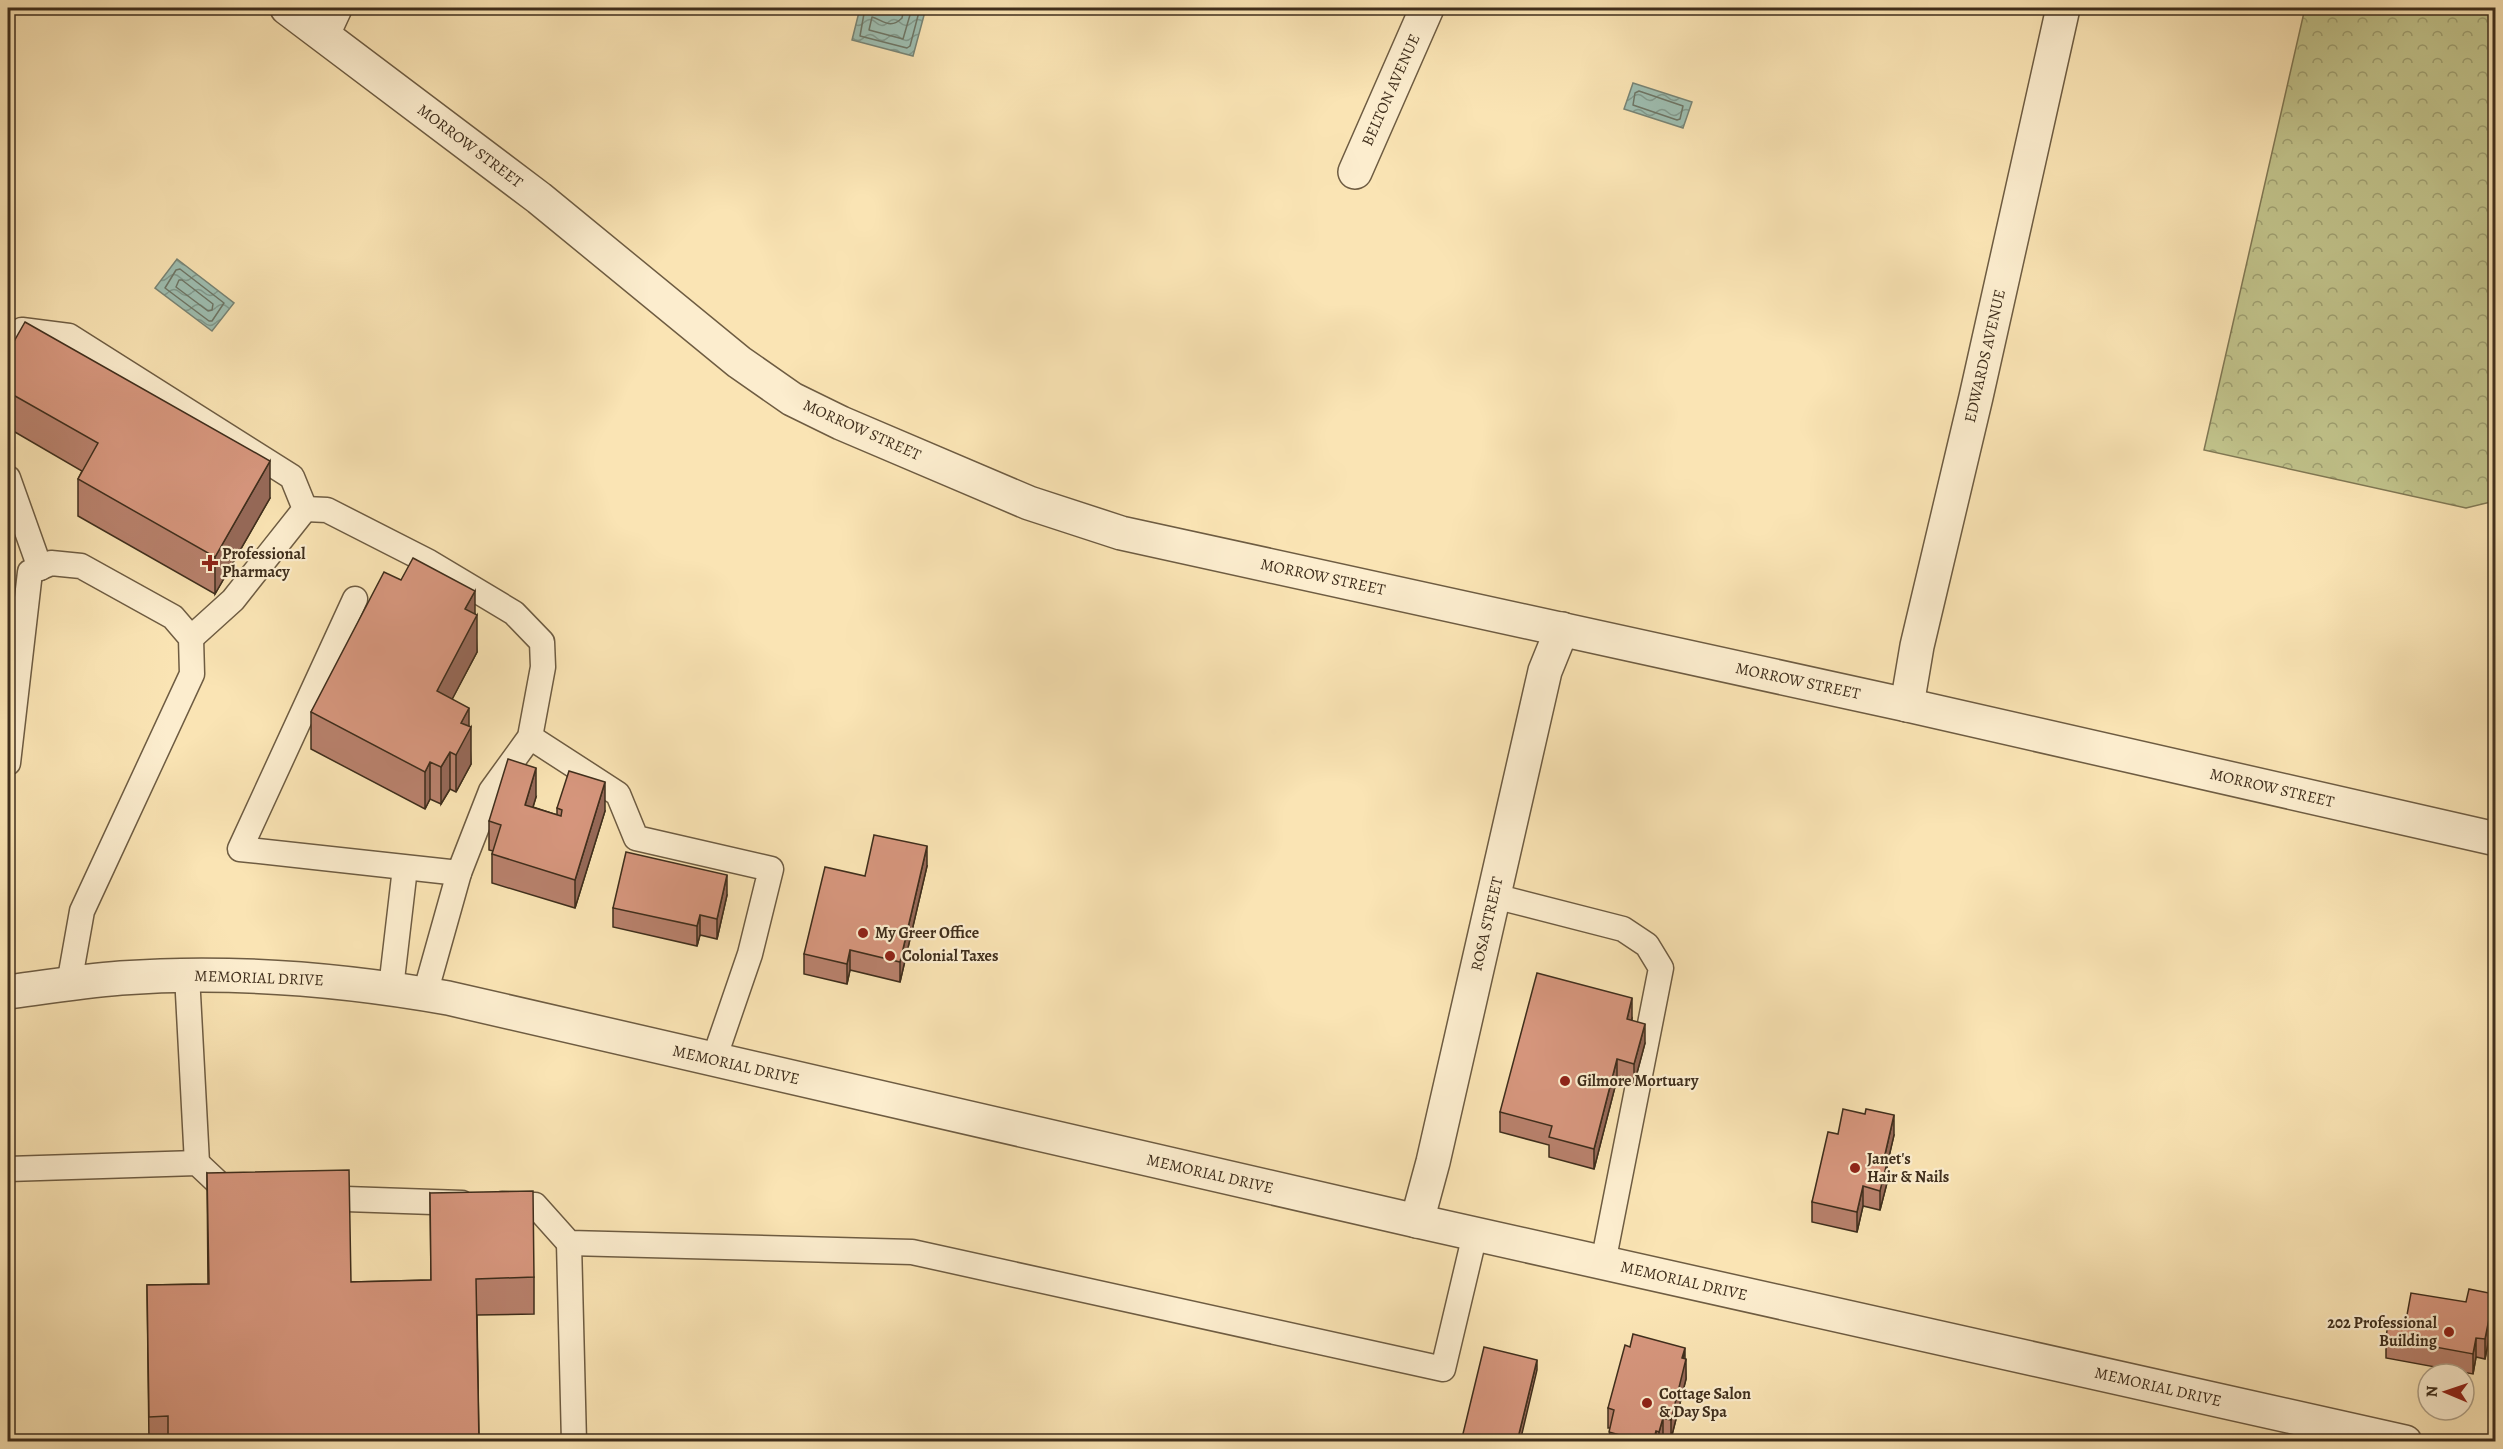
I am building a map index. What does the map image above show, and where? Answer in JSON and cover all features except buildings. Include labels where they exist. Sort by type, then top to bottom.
[{"type":"street","name":"MORROW STREET","points":[[287,8],[329,21],[539,198],[739,362],[792,399],[841,423],[1029,503],[1121,533],[1907,705],[2496,839]]},
{"type":"street","name":"BELTON AVENUE","points":[[1355,172],[1427,8]]},
{"type":"street","name":"EDWARDS AVENUE","points":[[1907,705],[1917,646],[1976,397],[2063,8]]},
{"type":"street","name":"ROSA STREET","points":[[1417,1221],[1433,1162],[1545,671],[1562,629]]},
{"type":"street","name":"MEMORIAL DRIVE","points":[[8,992],[120,978],[187,975],[284,977],[361,984],[425,994],[1417,1221],[2405,1442]]},
{"type":"lane","points":[[8,354],[22,330],[69,336],[292,477],[305,509]]},
{"type":"lane","points":[[8,478],[40,568]]},
{"type":"lane","points":[[191,638],[233,600],[305,509]]},
{"type":"lane","points":[[305,509],[327,510],[429,562],[514,613],[542,642],[543,667],[530,737],[491,791],[459,873],[425,994]]},
{"type":"lane","points":[[8,763],[30,572],[51,563],[81,566],[172,617],[191,638],[192,674],[82,911],[69,984]]},
{"type":"lane","points":[[355,599],[240,849],[459,873]]},
{"type":"lane","points":[[530,737],[618,794],[636,838],[771,869],[750,954],[714,1059]]},
{"type":"lane","points":[[391,988],[405,868]]},
{"type":"lane","points":[[1494,896],[1623,929],[1647,945],[1661,968],[1603,1263]]},
{"type":"lane","points":[[187,975],[197,1163],[230,1195],[253,1196]]},
{"type":"lane","points":[[8,1171],[8,1169],[197,1163]]},
{"type":"lane","points":[[300,1198],[535,1205],[569,1243],[574,1442]]},
{"type":"lane","points":[[569,1243],[912,1252],[1443,1369],[1475,1234]]},
{"type":"green space","points":[[2305,8],[2495,8],[2495,501],[2466,508],[2204,450]]},
{"type":"water","points":[[860,8],[890,11],[891,8],[926,8],[913,56],[852,40]]},
{"type":"water","points":[[1633,83],[1692,102],[1683,128],[1624,109]]},
{"type":"water","points":[[177,259],[234,303],[212,331],[155,288]]},
{"type":"waterway","points":[[2488,8],[2496,11]]},
{"type":"place","name":"Professional Pharmacy","points":[[210,563]]},
{"type":"place","name":"My Greer Office","points":[[863,933]]},
{"type":"place","name":"Colonial Taxes","points":[[890,956]]},
{"type":"place","name":"Gilmore Mortuary","points":[[1565,1081]]},
{"type":"place","name":"Janet's Hair & Nails","points":[[1855,1168]]},
{"type":"place","name":"202 Professional Building","points":[[2449,1332]]},
{"type":"place","name":"Cottage Salon & Day Spa","points":[[1647,1403]]}]
